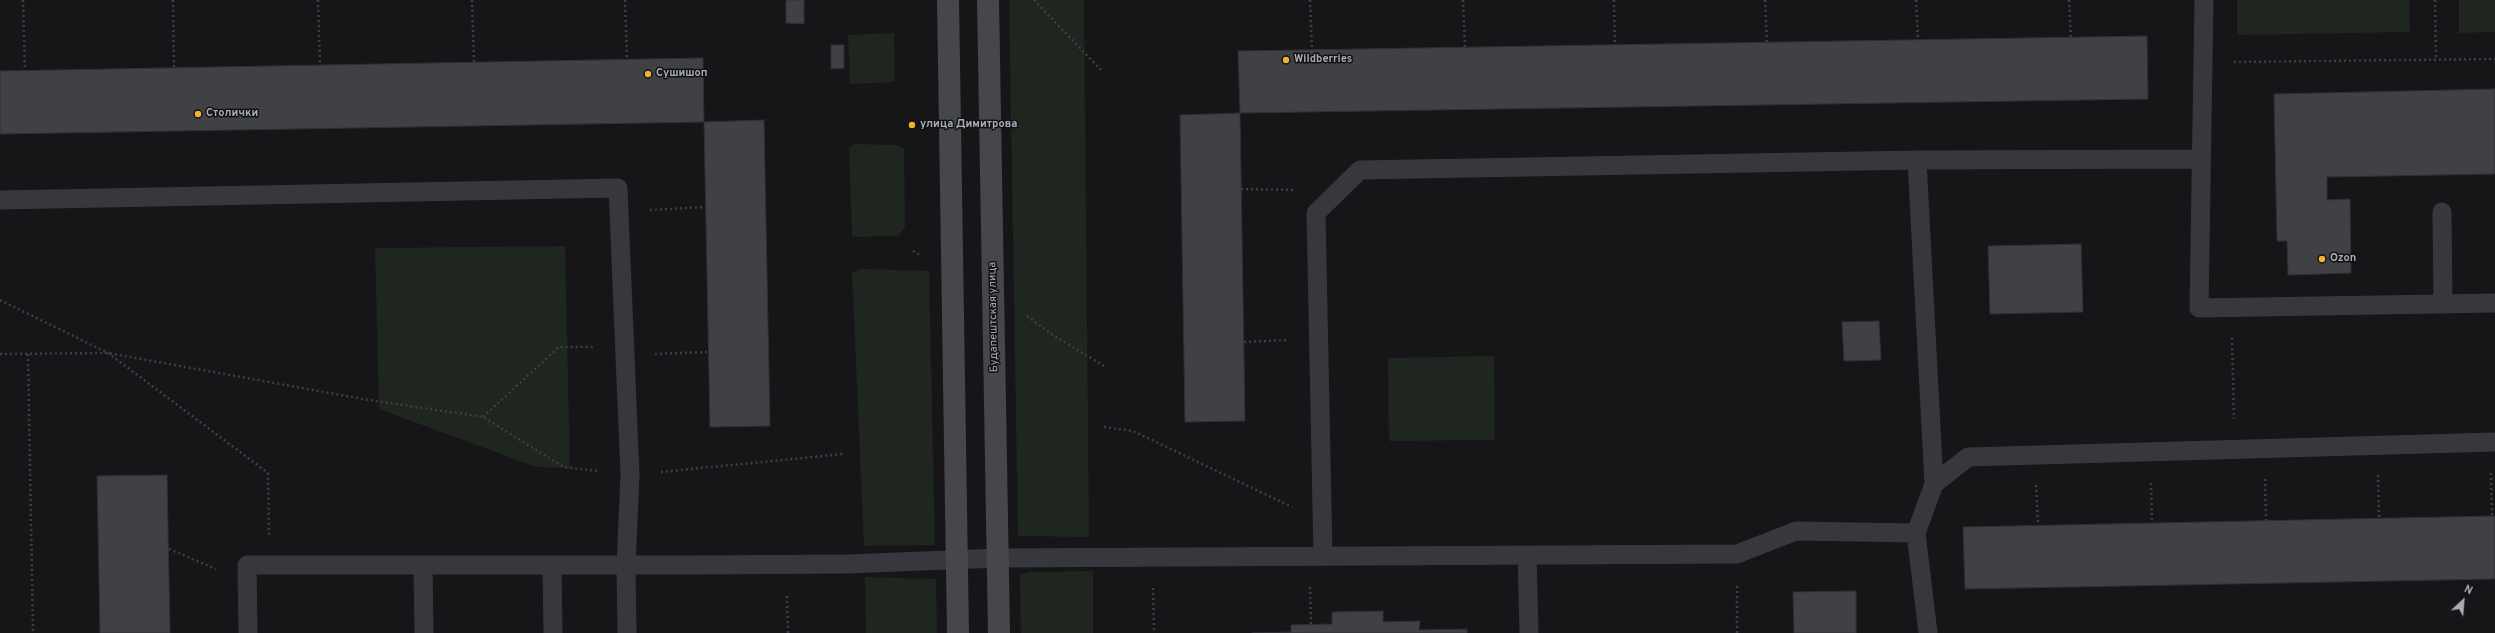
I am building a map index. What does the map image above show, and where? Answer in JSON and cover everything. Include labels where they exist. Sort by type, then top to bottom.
[{"type":"street","points":[[948,0],[958,633]]},
{"type":"street","name":"Будапештская улица","points":[[988,0],[999,633]]},
{"type":"lane","points":[[2204,0],[2199,308],[2495,303]]},
{"type":"lane","points":[[1324,556],[1316,213],[1360,170],[1917,160],[2201,159]]},
{"type":"lane","points":[[1917,160],[1934,484],[1916,533],[1928,633]]},
{"type":"lane","points":[[0,200],[618,188],[630,475],[626,566],[627,633]]},
{"type":"lane","points":[[2442,212],[2443,304]]},
{"type":"lane","points":[[1934,484],[1968,457],[2492,443]]},
{"type":"lane","points":[[248,633],[247,565],[626,566],[848,564],[998,558],[1737,554],[1796,531],[1916,533]]},
{"type":"lane","points":[[1527,555],[1529,633]]},
{"type":"lane","points":[[423,565],[424,633]]},
{"type":"lane","points":[[552,565],[553,633]]},
{"type":"path","points":[[23,0],[25,70]]},
{"type":"path","points":[[172,0],[174,68]]},
{"type":"path","points":[[318,0],[320,65]]},
{"type":"path","points":[[472,0],[474,62]]},
{"type":"path","points":[[625,0],[627,59]]},
{"type":"path","points":[[1034,0],[1101,70]]},
{"type":"path","points":[[1310,0],[1312,50]]},
{"type":"path","points":[[1463,0],[1465,48]]},
{"type":"path","points":[[1614,0],[1615,45]]},
{"type":"path","points":[[1765,0],[1767,42]]},
{"type":"path","points":[[1916,0],[1918,40]]},
{"type":"path","points":[[2069,0],[2071,38]]},
{"type":"path","points":[[2435,0],[2436,59]]},
{"type":"path","points":[[2204,61],[2495,58]]},
{"type":"path","points":[[1241,190],[1294,190],[1316,213]]},
{"type":"path","points":[[619,211],[706,207]]},
{"type":"path","points":[[0,300],[108,353],[268,473],[269,565]]},
{"type":"path","points":[[2231,308],[2235,450]]},
{"type":"path","points":[[1244,342],[1319,339]]},
{"type":"path","points":[[483,417],[559,347],[624,351],[708,352]]},
{"type":"path","points":[[0,354],[108,353],[363,399],[483,417],[564,467],[630,475],[844,454]]},
{"type":"path","points":[[28,354],[33,633]]},
{"type":"path","points":[[1104,427],[1133,431],[1323,522]]},
{"type":"path","points":[[2492,443],[2492,516]]},
{"type":"path","points":[[2377,446],[2379,518]]},
{"type":"path","points":[[2264,449],[2266,521]]},
{"type":"path","points":[[2151,452],[2152,523]]},
{"type":"path","points":[[2035,455],[2038,525]]},
{"type":"path","points":[[168,549],[247,582]]},
{"type":"path","points":[[1737,554],[1737,633]]},
{"type":"path","points":[[1153,557],[1154,633]]},
{"type":"path","points":[[788,564],[788,633]]},
{"type":"path","points":[[1310,583],[1311,624]]},
{"type":"shaded area","points":[[1009,0],[1084,0],[1089,537],[1018,536]]},
{"type":"shaded area","points":[[2237,0],[2409,0],[2410,32],[2237,35]]},
{"type":"shaded area","points":[[2459,0],[2495,0],[2495,32],[2459,33]]},
{"type":"shaded area","points":[[894,33],[895,82],[850,84],[848,35]]},
{"type":"shaded area","points":[[854,144],[897,145],[904,149],[905,228],[897,236],[852,237],[849,148]]},
{"type":"shaded area","points":[[565,246],[570,468],[536,467],[379,409],[375,248]]},
{"type":"shaded area","points":[[862,269],[929,271],[935,545],[864,546],[852,272]]},
{"type":"shaded area","points":[[1494,356],[1495,440],[1389,441],[1388,358]]},
{"type":"shaded area","points":[[1093,571],[1093,633],[1021,633],[1020,575],[1029,572]]},
{"type":"shaded area","points":[[865,577],[936,579],[937,633],[866,633]]},
{"type":"building","points":[[786,0],[804,0],[804,24],[786,23]]},
{"type":"building","points":[[2147,36],[2148,99],[1240,113],[1238,51]]},
{"type":"building","points":[[831,45],[844,45],[844,68],[831,69]]},
{"type":"building","points":[[703,58],[704,122],[0,134],[0,71]]},
{"type":"building","points":[[2495,89],[2495,174],[2327,177],[2327,200],[2350,199],[2351,273],[2288,275],[2287,241],[2277,241],[2274,94]]},
{"type":"building","points":[[1240,113],[1245,421],[1185,422],[1180,115]]},
{"type":"building","points":[[764,120],[770,426],[710,427],[704,122]]},
{"type":"building","points":[[2081,244],[2083,312],[1990,314],[1988,246]]},
{"type":"building","points":[[1879,321],[1881,360],[1844,361],[1842,322]]},
{"type":"building","points":[[167,475],[170,633],[100,633],[97,476]]},
{"type":"building","points":[[2495,516],[2495,579],[1965,589],[1963,527]]},
{"type":"building","points":[[1856,591],[1856,633],[1794,633],[1793,592]]},
{"type":"building","points":[[1383,611],[1383,622],[1420,621],[1419,630],[1467,629],[1467,633],[1252,633],[1291,632],[1291,625],[1332,624],[1332,612]]},
{"type":"place","name":"Wildberries","points":[[1286,60]]},
{"type":"place","name":"Сушишоп","points":[[648,74]]},
{"type":"place","name":"Столички","points":[[198,114]]},
{"type":"place","name":"улица Димитрова","points":[[912,125]]},
{"type":"place","name":"Ozon","points":[[2322,259]]}]
